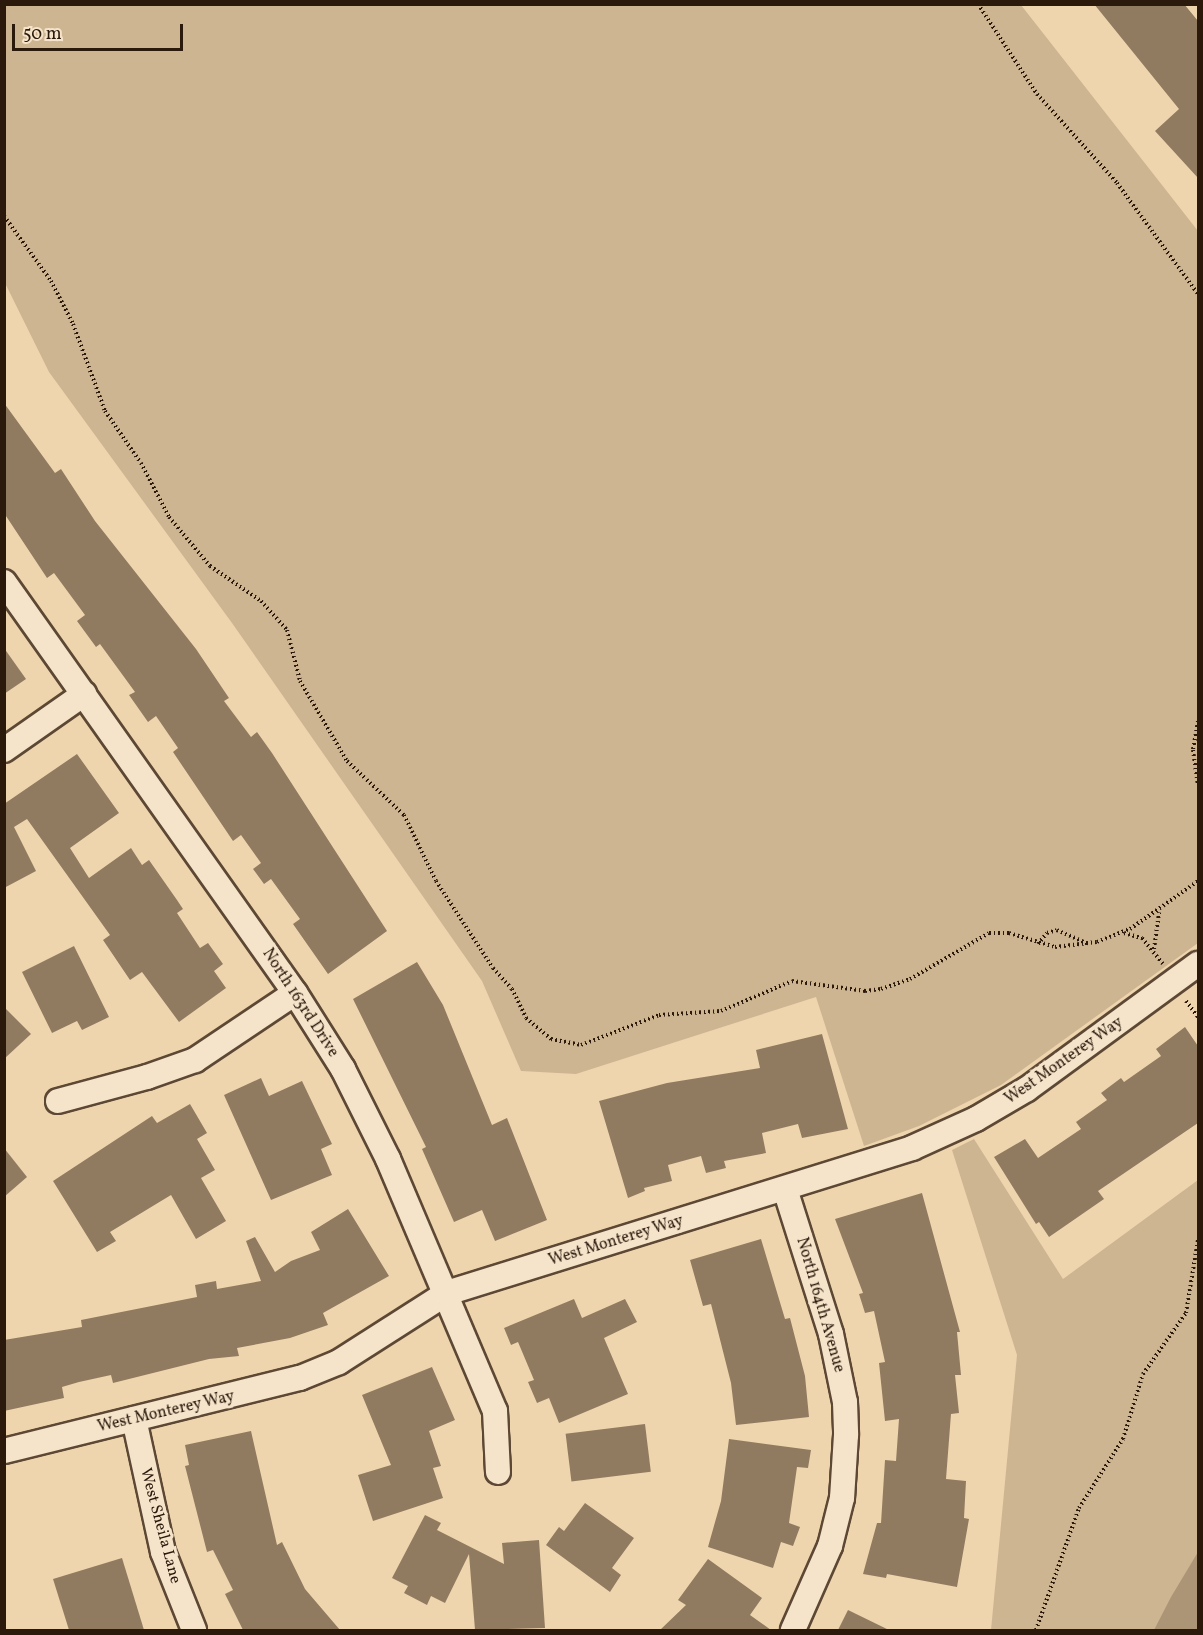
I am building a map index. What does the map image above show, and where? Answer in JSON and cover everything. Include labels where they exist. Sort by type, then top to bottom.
[{"type":"street","name":"North 163rd Drive","points":[[4,582],[295,993],[343,1070],[388,1159],[447,1293],[495,1411],[498,1472]]},
{"type":"street","points":[[4,750],[84,694]]},
{"type":"street","name":"West Monterey Way","points":[[4,1451],[300,1378],[339,1362],[447,1293],[912,1148],[1003,1104],[1198,964]]},
{"type":"street","points":[[58,1101],[147,1077],[195,1060],[295,993]]},
{"type":"street","name":"North 164th Avenue","points":[[785,1189],[831,1334],[845,1402],[846,1435],[842,1498],[830,1546],[793,1630]]},
{"type":"street","name":"West Sheila Lane","points":[[134,1419],[163,1552],[194,1630]]},
{"type":"path","points":[[978,4],[1037,94],[1117,183],[1198,294]]},
{"type":"path","points":[[4,216],[51,281],[73,324],[105,411],[141,463],[169,517],[210,566],[261,601],[287,630],[300,681],[347,761],[404,815],[436,881],[493,968],[512,988],[526,1018],[541,1034],[560,1043],[581,1045],[659,1015],[707,1013],[737,1006],[792,981],[865,991],[881,989],[910,979],[989,933],[1009,933],[1038,944],[1055,947],[1088,944],[1130,929],[1160,910],[1198,880]]},
{"type":"path","points":[[1198,721],[1193,750],[1198,785]]},
{"type":"path","points":[[1154,950],[1152,936],[1160,910]]},
{"type":"path","points":[[1038,944],[1047,933],[1057,930],[1088,944]]},
{"type":"path","points":[[1036,1630],[1079,1508],[1123,1439],[1143,1374],[1186,1313],[1198,1240]]},
{"type":"shaded area","points":[[5,4],[1021,5],[1198,231],[1198,943],[1001,1085],[919,1126],[864,1146],[816,997],[576,1074],[521,1071],[482,981],[232,623],[49,372],[5,283]]},
{"type":"shaded area","points":[[974,1139],[1063,1279],[1198,1180],[1198,1630],[991,1630],[1017,1355],[952,1150]]},
{"type":"shaded area","points":[[1198,1552],[1198,1630],[1154,1630],[1171,1597]]},
{"type":"building","points":[[1094,4],[1184,4],[1198,21],[1198,178],[1155,131],[1179,109]]},
{"type":"building","points":[[4,403],[55,473],[61,469],[95,521],[196,649],[229,698],[224,701],[251,737],[257,732],[387,931],[328,974],[293,924],[300,919],[271,879],[264,884],[253,869],[261,863],[241,835],[233,841],[173,752],[178,748],[156,716],[148,722],[129,695],[135,692],[100,644],[96,647],[77,621],[85,615],[54,573],[47,578],[4,513]]},
{"type":"building","points":[[4,648],[26,679],[4,694]]},
{"type":"building","points":[[77,754],[119,813],[70,848],[89,878],[131,848],[142,865],[149,860],[177,900],[183,909],[177,913],[200,948],[208,943],[223,964],[214,971],[226,988],[179,1022],[142,972],[130,980],[103,940],[110,935],[27,819],[14,827],[36,871],[4,888],[4,804]]},
{"type":"building","points":[[74,946],[109,1017],[82,1030],[77,1021],[52,1033],[22,972]]},
{"type":"building","points":[[417,962],[443,1005],[492,1125],[507,1118],[547,1220],[495,1241],[482,1210],[454,1222],[422,1149],[426,1147],[353,999]]},
{"type":"building","points":[[4,1007],[31,1034],[4,1059]]},
{"type":"building","points":[[1185,1027],[1198,1046],[1198,1123],[1098,1191],[1104,1199],[1049,1237],[1039,1222],[1036,1224],[994,1157],[1025,1139],[1038,1158],[1081,1129],[1076,1122],[1107,1100],[1101,1093],[1121,1078],[1124,1082],[1161,1056],[1156,1049]]},
{"type":"building","points":[[822,1034],[848,1129],[802,1138],[798,1124],[762,1133],[766,1153],[724,1161],[726,1168],[706,1173],[701,1156],[668,1165],[672,1181],[644,1188],[645,1191],[628,1198],[599,1101],[667,1083],[760,1068],[756,1050]]},
{"type":"building","points":[[261,1078],[269,1096],[302,1081],[332,1144],[321,1149],[332,1175],[271,1200],[224,1095]]},
{"type":"building","points":[[190,1104],[207,1133],[197,1139],[215,1170],[201,1178],[226,1221],[196,1239],[171,1195],[110,1232],[116,1241],[97,1252],[53,1181],[152,1116],[157,1123]]},
{"type":"building","points":[[4,1148],[27,1177],[4,1197]]},
{"type":"building","points":[[922,1193],[960,1332],[957,1332],[961,1375],[955,1375],[959,1413],[951,1414],[946,1479],[966,1481],[964,1518],[969,1519],[957,1587],[887,1574],[886,1578],[863,1574],[877,1523],[881,1523],[885,1460],[896,1461],[899,1419],[885,1421],[879,1363],[885,1362],[874,1311],[865,1313],[859,1294],[863,1293],[835,1219]]},
{"type":"building","points":[[348,1209],[389,1276],[323,1313],[328,1325],[290,1338],[237,1348],[239,1356],[209,1359],[113,1383],[111,1375],[79,1382],[62,1387],[64,1398],[4,1411],[4,1340],[82,1327],[81,1320],[197,1297],[195,1285],[216,1281],[217,1289],[261,1281],[246,1241],[255,1237],[275,1272],[291,1261],[320,1250],[311,1232]]},
{"type":"building","points":[[761,1239],[785,1319],[790,1318],[805,1376],[809,1417],[736,1425],[731,1383],[711,1304],[703,1306],[690,1260]]},
{"type":"building","points":[[574,1299],[582,1318],[625,1299],[637,1322],[604,1338],[628,1394],[559,1423],[549,1398],[537,1403],[528,1382],[534,1380],[518,1342],[511,1345],[504,1328]]},
{"type":"building","points":[[432,1367],[455,1420],[429,1431],[441,1466],[433,1468],[443,1498],[373,1521],[358,1475],[391,1465],[362,1395]]},
{"type":"building","points":[[645,1424],[651,1472],[571,1481],[566,1434]]},
{"type":"building","points":[[251,1431],[277,1545],[282,1542],[305,1589],[340,1630],[243,1630],[225,1594],[233,1590],[213,1550],[207,1552],[185,1466],[189,1465],[185,1445]]},
{"type":"building","points":[[729,1439],[811,1450],[808,1468],[797,1467],[789,1523],[800,1527],[793,1546],[781,1542],[773,1568],[708,1547],[721,1501]]},
{"type":"building","points":[[585,1503],[634,1538],[612,1568],[621,1575],[610,1592],[546,1545],[559,1527],[564,1531]]},
{"type":"building","points":[[425,1515],[441,1523],[437,1530],[504,1564],[502,1543],[539,1540],[545,1628],[475,1630],[469,1554],[445,1603],[431,1596],[427,1605],[404,1593],[408,1586],[392,1578]]},
{"type":"building","points":[[122,1558],[144,1630],[69,1630],[53,1579]]},
{"type":"building","points":[[708,1559],[762,1598],[750,1615],[771,1630],[660,1630],[686,1605],[678,1600]]},
{"type":"building","points":[[848,1610],[889,1630],[838,1630]]}]
